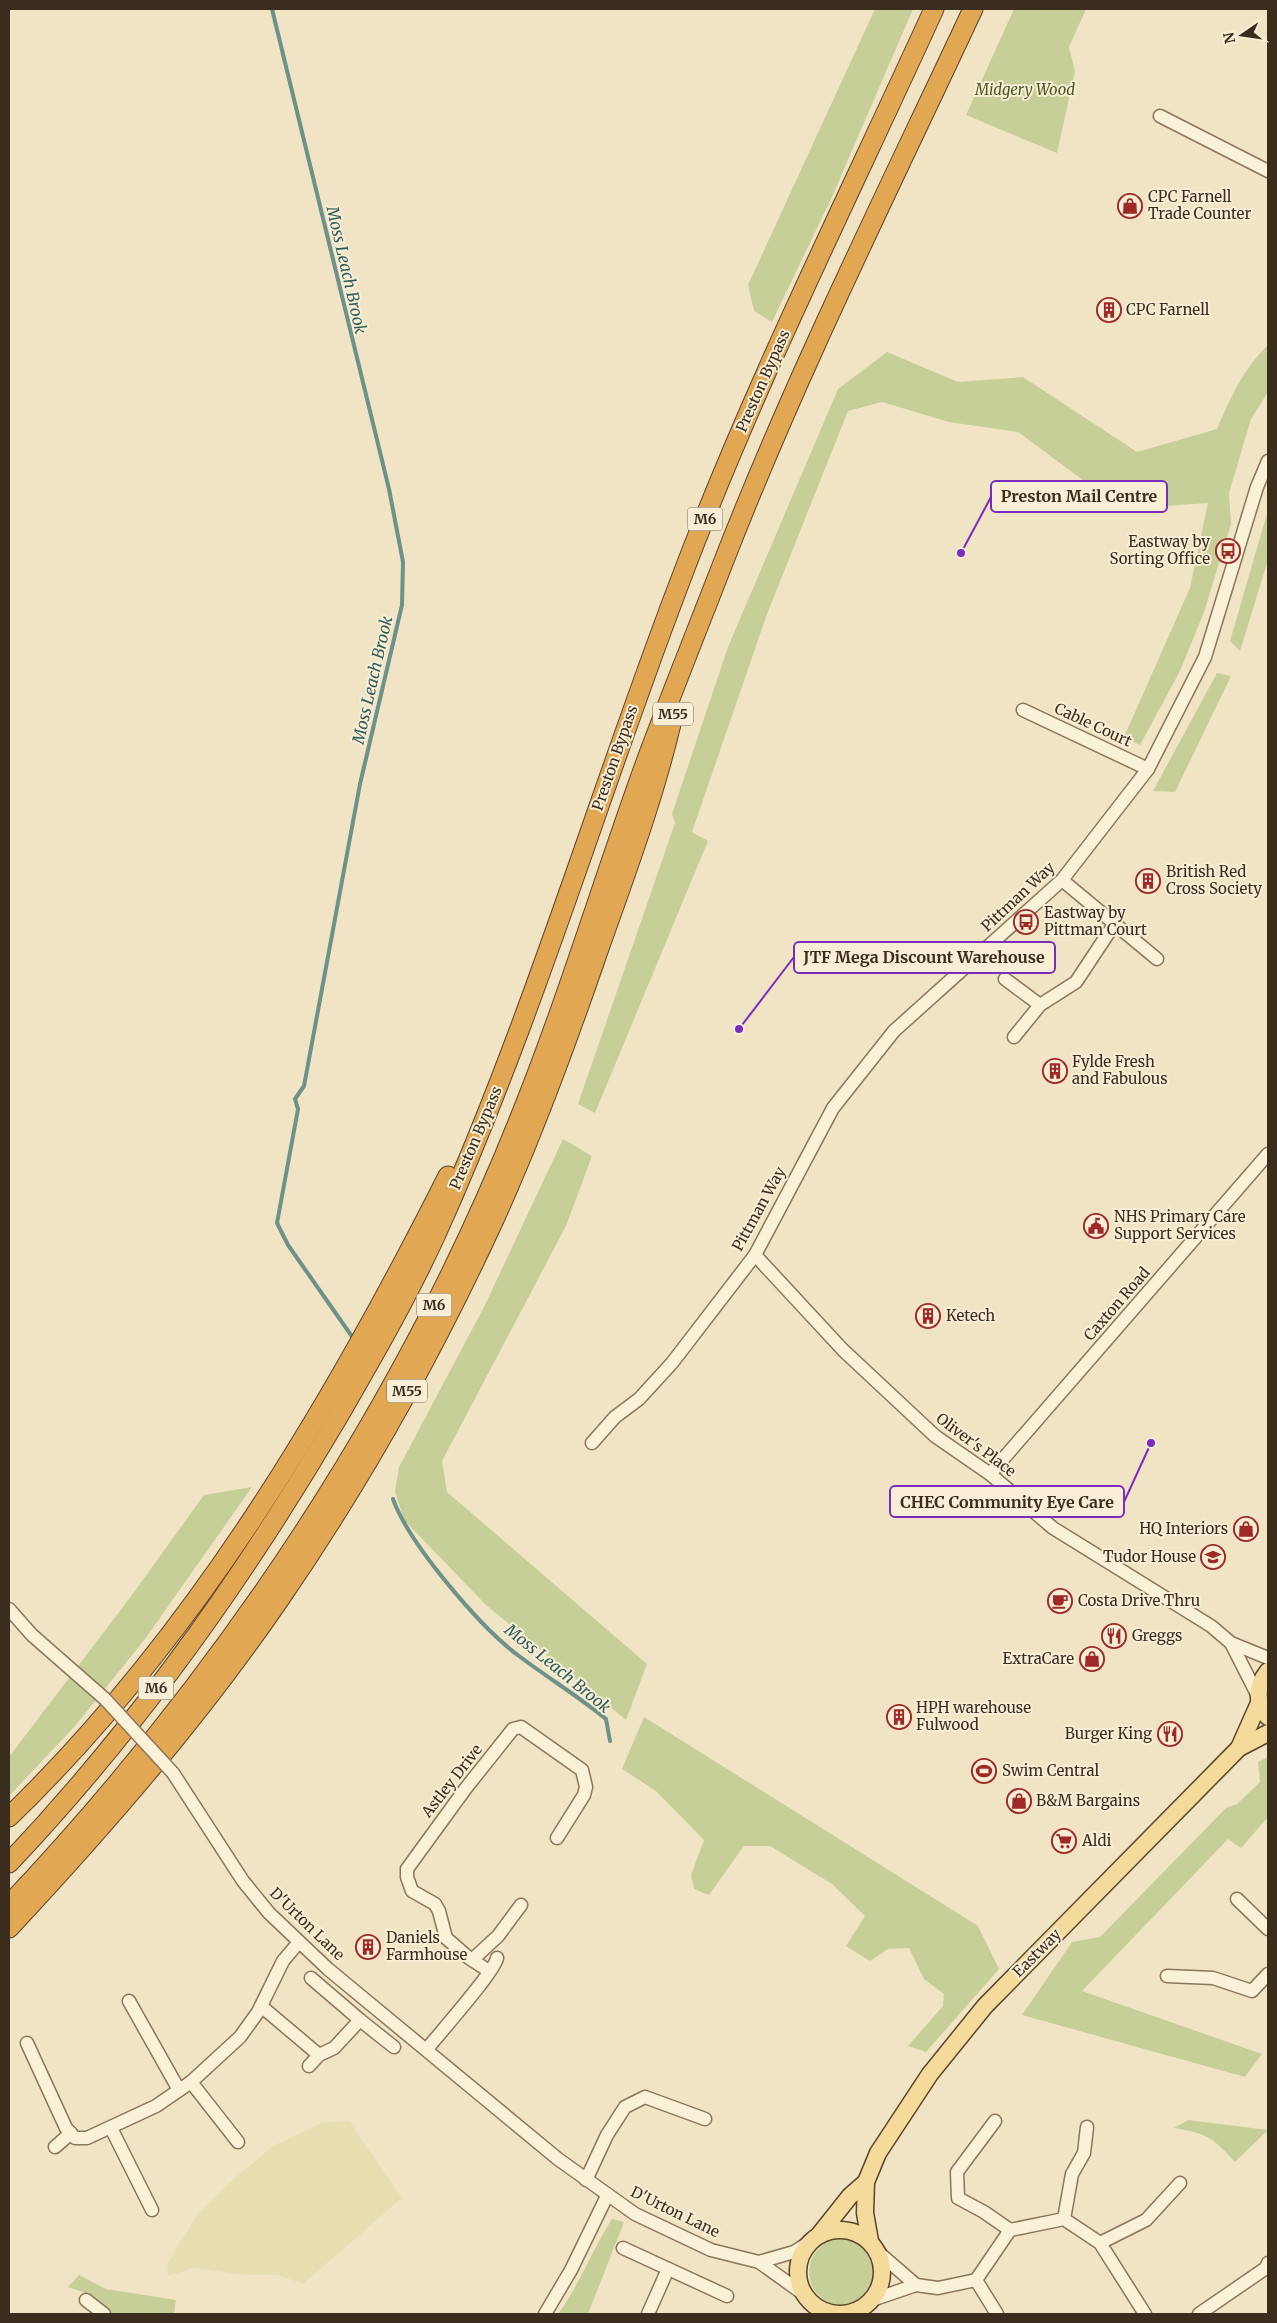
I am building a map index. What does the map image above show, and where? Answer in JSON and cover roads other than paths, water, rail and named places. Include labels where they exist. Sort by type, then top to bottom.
[{"type":"highway","name":"Preston Bypass","points":[[287,1500],[376,1352],[437,1232],[514,1045],[622,737],[684,569],[766,373],[934,9]]},
{"type":"highway","name":"M6","points":[[9,1905],[116,1786],[163,1730],[266,1591],[375,1419],[427,1320],[473,1225],[520,1118],[562,1008],[647,760],[781,421],[852,263],[973,9]]},
{"type":"highway","name":"M55","points":[[9,1928],[128,1795],[215,1688],[279,1601],[389,1426],[492,1224],[534,1126],[577,1013],[660,771],[686,658]]},
{"type":"highway","points":[[9,1817],[74,1751],[130,1684],[198,1595],[284,1469],[361,1343],[514,1045]]},
{"type":"highway","points":[[9,1830],[80,1757],[125,1704],[208,1604],[287,1500]]},
{"type":"highway","name":"M6","points":[[9,1863],[92,1768],[149,1698],[216,1609],[287,1500]]},
{"type":"main road","name":"Eastway","points":[[874,2247],[866,2213],[866,2182],[878,2153],[930,2074],[985,2006],[1238,1748],[1262,1705],[1262,1679],[1268,1671]]},
{"type":"main road","name":"Eastway","points":[[1238,1748],[1268,1733]]},
{"type":"main road","name":"Eastway","points":[[815,2238],[850,2196],[866,2182]]},
{"type":"main road","points":[[845,2229],[859,2233],[874,2247],[882,2264],[882,2277],[879,2289],[867,2306],[859,2310],[839,2314],[821,2311],[805,2295],[800,2285],[799,2261],[815,2238],[832,2230],[845,2229]]},
{"type":"street","points":[[1160,116],[1268,171]]},
{"type":"street","name":"Pittman Way","points":[[592,1442],[615,1417],[639,1399],[672,1363],[755,1256],[833,1108],[894,1031],[1062,880],[1148,769],[1205,657],[1257,487],[1268,461]]},
{"type":"street","name":"Cable Court","points":[[1023,710],[1148,769]]},
{"type":"street","points":[[1062,880],[1157,959]]},
{"type":"street","points":[[1014,1037],[1040,1005],[1076,982],[1115,923]]},
{"type":"street","points":[[1005,979],[1040,1005]]},
{"type":"street","name":"Caxton Road","points":[[990,1474],[1268,1154]]},
{"type":"street","name":"Oliver's Place","points":[[755,1256],[887,1393],[935,1436],[990,1474],[1053,1528],[1211,1626],[1231,1643],[1268,1658]]},
{"type":"street","name":"D'Urton Lane","points":[[9,1610],[32,1635],[105,1699],[173,1773],[244,1881],[269,1913],[354,1991],[427,2049],[558,2159],[607,2196],[643,2219],[712,2250],[759,2262],[805,2295]]},
{"type":"street","name":"Oliver's Place","points":[[1231,1643],[1262,1705]]},
{"type":"street","name":"Astley Drive","points":[[489,1971],[472,1960],[446,1938],[435,1904],[412,1891],[408,1885],[407,1869],[466,1788],[513,1729],[517,1727],[522,1727],[582,1770],[586,1787],[584,1795],[557,1838]]},
{"type":"street","points":[[1237,1899],[1268,1929]]},
{"type":"street","points":[[472,1960],[498,1936],[520,1905]]},
{"type":"street","points":[[26,2043],[66,2128],[75,2138],[87,2138],[156,2106],[190,2082],[240,2036],[261,2006],[283,1961],[299,1942]]},
{"type":"street","points":[[427,2049],[496,1963],[497,1958]]},
{"type":"street","points":[[1167,1976],[1213,1978],[1252,1991],[1268,1974]]},
{"type":"street","points":[[311,1978],[394,2047]]},
{"type":"street","points":[[129,2001],[179,2090]]},
{"type":"street","points":[[261,2006],[319,2055]]},
{"type":"street","points":[[309,2066],[319,2055],[334,2048],[360,2020]]},
{"type":"street","points":[[26,2074],[38,2068]]},
{"type":"street","points":[[190,2082],[238,2142]]},
{"type":"street","points":[[586,2180],[607,2135],[625,2107],[645,2097],[705,2119]]},
{"type":"street","points":[[995,2120],[957,2172],[958,2198],[984,2212],[1010,2230]]},
{"type":"street","points":[[1064,2219],[1072,2174],[1084,2153],[1087,2126]]},
{"type":"street","points":[[111,2128],[152,2210]]},
{"type":"street","points":[[54,2147],[71,2133]]},
{"type":"street","points":[[1100,2243],[1146,2220],[1180,2184]]},
{"type":"street","name":"D'Urton Lane","points":[[545,2314],[572,2270],[607,2196]]},
{"type":"street","points":[[867,2306],[916,2285],[938,2288],[976,2280],[1010,2230],[1064,2219],[1100,2243],[1145,2314]]},
{"type":"street","points":[[759,2262],[794,2252],[815,2238]]},
{"type":"street","points":[[874,2247],[916,2285]]},
{"type":"street","points":[[623,2248],[727,2296]]},
{"type":"street","points":[[1199,2314],[1266,2268],[1268,2263]]},
{"type":"street","points":[[648,2314],[668,2269]]},
{"type":"street","points":[[976,2280],[997,2314]]},
{"type":"street","points":[[86,2300],[104,2314]]},
{"type":"waterway","name":"Moss Leach Brook","points":[[272,9],[389,489],[403,562],[402,605],[360,784],[304,1086],[295,1099],[298,1109],[277,1223],[288,1245],[353,1338]]},
{"type":"waterway","name":"Moss Leach Brook","points":[[393,1499],[401,1518],[414,1539],[467,1606],[503,1643],[606,1719],[610,1741]]},
{"type":"place","name":"CPC Farnell Trade Counter","points":[[1130,206]]},
{"type":"place","name":"CPC Farnell","points":[[1109,310]]},
{"type":"place","name":"Eastway by Sorting Office","points":[[1228,551]]},
{"type":"place","name":"Preston Mail Centre","points":[[961,553]]},
{"type":"place","name":"British Red Cross Society","points":[[1148,881]]},
{"type":"place","name":"Eastway by Pittman Court","points":[[1026,922]]},
{"type":"place","name":"JTF Mega Discount Warehouse","points":[[739,1029]]},
{"type":"place","name":"Fylde Fresh and Fabulous","points":[[1055,1071]]},
{"type":"place","name":"NHS Primary Care Support Services","points":[[1096,1226]]},
{"type":"place","name":"Ketech","points":[[928,1316]]},
{"type":"place","name":"CHEC Community Eye Care","points":[[1151,1443]]},
{"type":"place","name":"HQ Interiors","points":[[1246,1529]]},
{"type":"place","name":"Tudor House","points":[[1213,1557]]},
{"type":"place","name":"Costa Drive Thru","points":[[1060,1601]]},
{"type":"place","name":"Greggs","points":[[1114,1636]]},
{"type":"place","name":"ExtraCare","points":[[1092,1659]]},
{"type":"place","name":"HPH warehouse Fulwood","points":[[899,1717]]},
{"type":"place","name":"Burger King","points":[[1170,1734]]},
{"type":"place","name":"Swim Central","points":[[984,1771]]},
{"type":"place","name":"B&M Bargains","points":[[1019,1801]]},
{"type":"place","name":"Aldi","points":[[1064,1841]]},
{"type":"place","name":"Daniels Farmhouse","points":[[368,1947]]},
{"type":"park label","name":"Midgery Wood","points":[[1025,90]]}]
